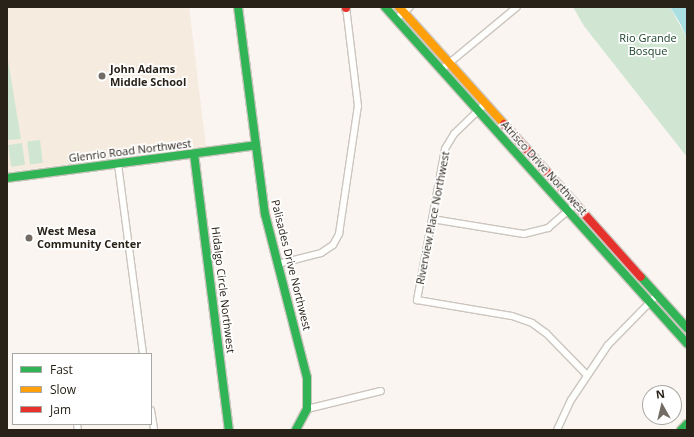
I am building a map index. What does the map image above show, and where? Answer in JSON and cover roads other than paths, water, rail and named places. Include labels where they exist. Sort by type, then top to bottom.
[{"type":"street","name":"Palisades Drive Northwest","points":[[238,7],[265,214],[307,378],[307,409],[296,430]]},
{"type":"street","points":[[278,264],[321,252],[333,245],[338,234],[358,106],[346,7]]},
{"type":"street","name":"Atrisco Drive Northwest","points":[[385,7],[687,343]]},
{"type":"street","points":[[442,69],[518,7]]},
{"type":"street","name":"Atrisco Drive Northwest","points":[[404,9],[485,104],[687,328]]},
{"type":"street","points":[[396,19],[404,9]]},
{"type":"street","name":"Riverview Place Northwest","points":[[485,104],[454,134],[446,149],[417,300],[512,316],[532,323],[546,333],[586,374]]},
{"type":"street","name":"Glenrio Road Northwest","points":[[7,178],[256,145]]},
{"type":"street","name":"Hidalgo Circle Northwest","points":[[194,154],[230,430]]},
{"type":"street","points":[[118,164],[143,353]]},
{"type":"street","points":[[432,219],[524,234],[548,228],[576,204]]},
{"type":"street","points":[[556,430],[586,374],[622,328],[658,295]]},
{"type":"street","points":[[307,409],[381,391]]},
{"type":"street","points":[[152,417],[154,430]]},
{"type":"street","points":[[681,430],[687,424]]},
{"type":"water","points":[[670,7],[687,7],[687,38],[680,23]]},
{"type":"place","name":"John Adams Middle School","points":[[102,76]]},
{"type":"place","name":"West Mesa Community Center","points":[[29,238]]},
{"type":"park label","name":"Rio Grande Bosque","points":[[648,45]]}]
